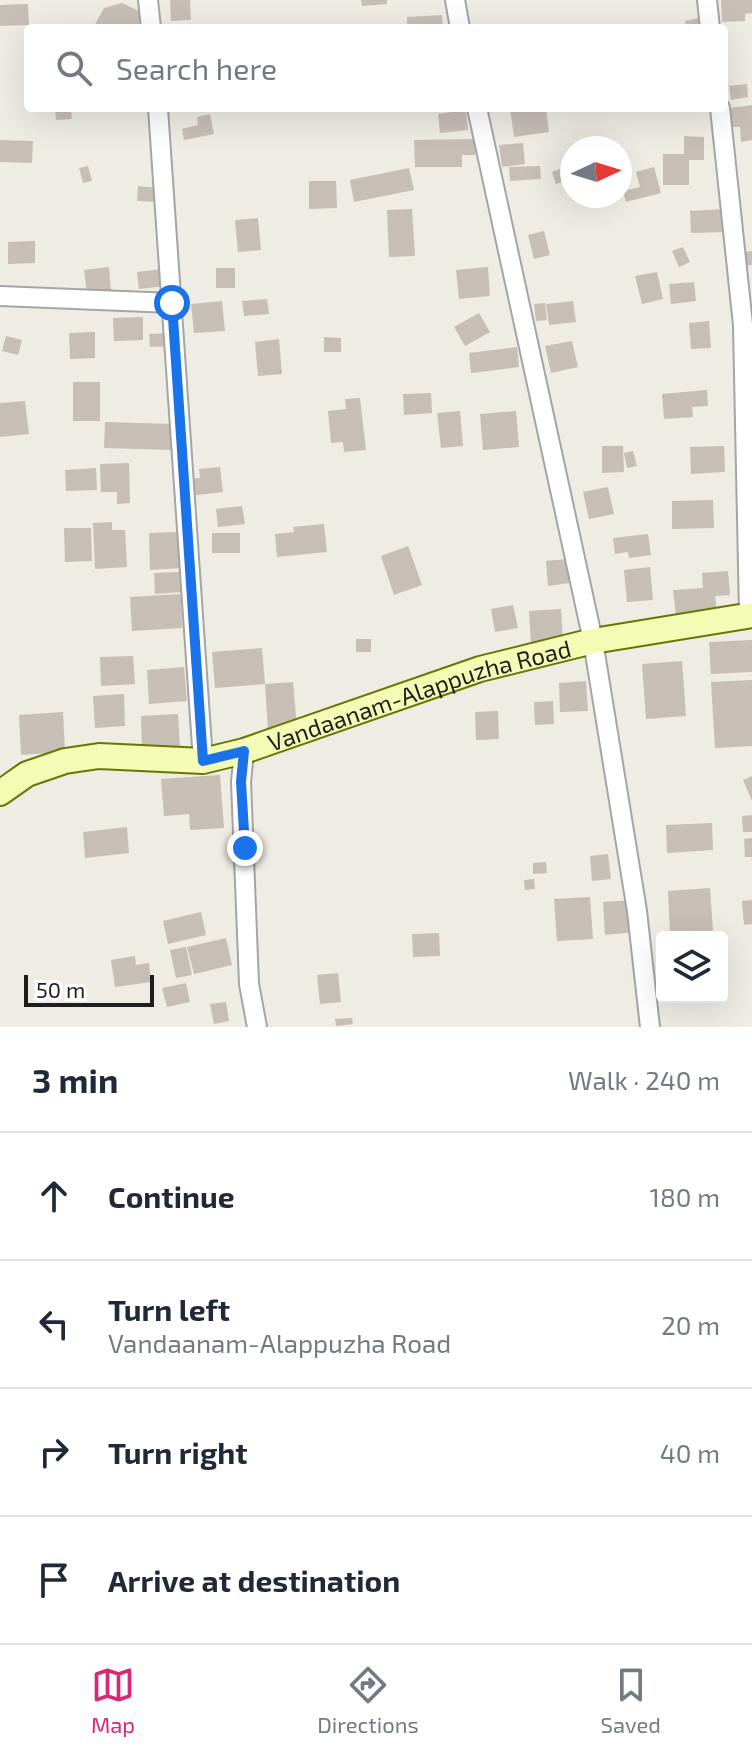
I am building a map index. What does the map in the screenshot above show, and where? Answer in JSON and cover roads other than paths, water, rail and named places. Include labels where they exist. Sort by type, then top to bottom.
[{"type":"main road","name":"Vandaanam-Alappuzha Road","points":[[0,793],[27,774],[88,758],[203,761],[244,751],[480,669],[593,641],[751,615]]},
{"type":"street","points":[[148,0],[151,24]]},
{"type":"street","points":[[455,0],[459,24]]},
{"type":"street","points":[[707,0],[710,24]]},
{"type":"street","points":[[158,112],[203,761]]},
{"type":"street","points":[[478,112],[593,641],[637,911],[650,1027]]},
{"type":"street","points":[[720,112],[743,325],[751,615]]},
{"type":"street","points":[[0,296],[172,303]]},
{"type":"street","points":[[244,751],[241,782],[249,984],[257,1027]]}]
